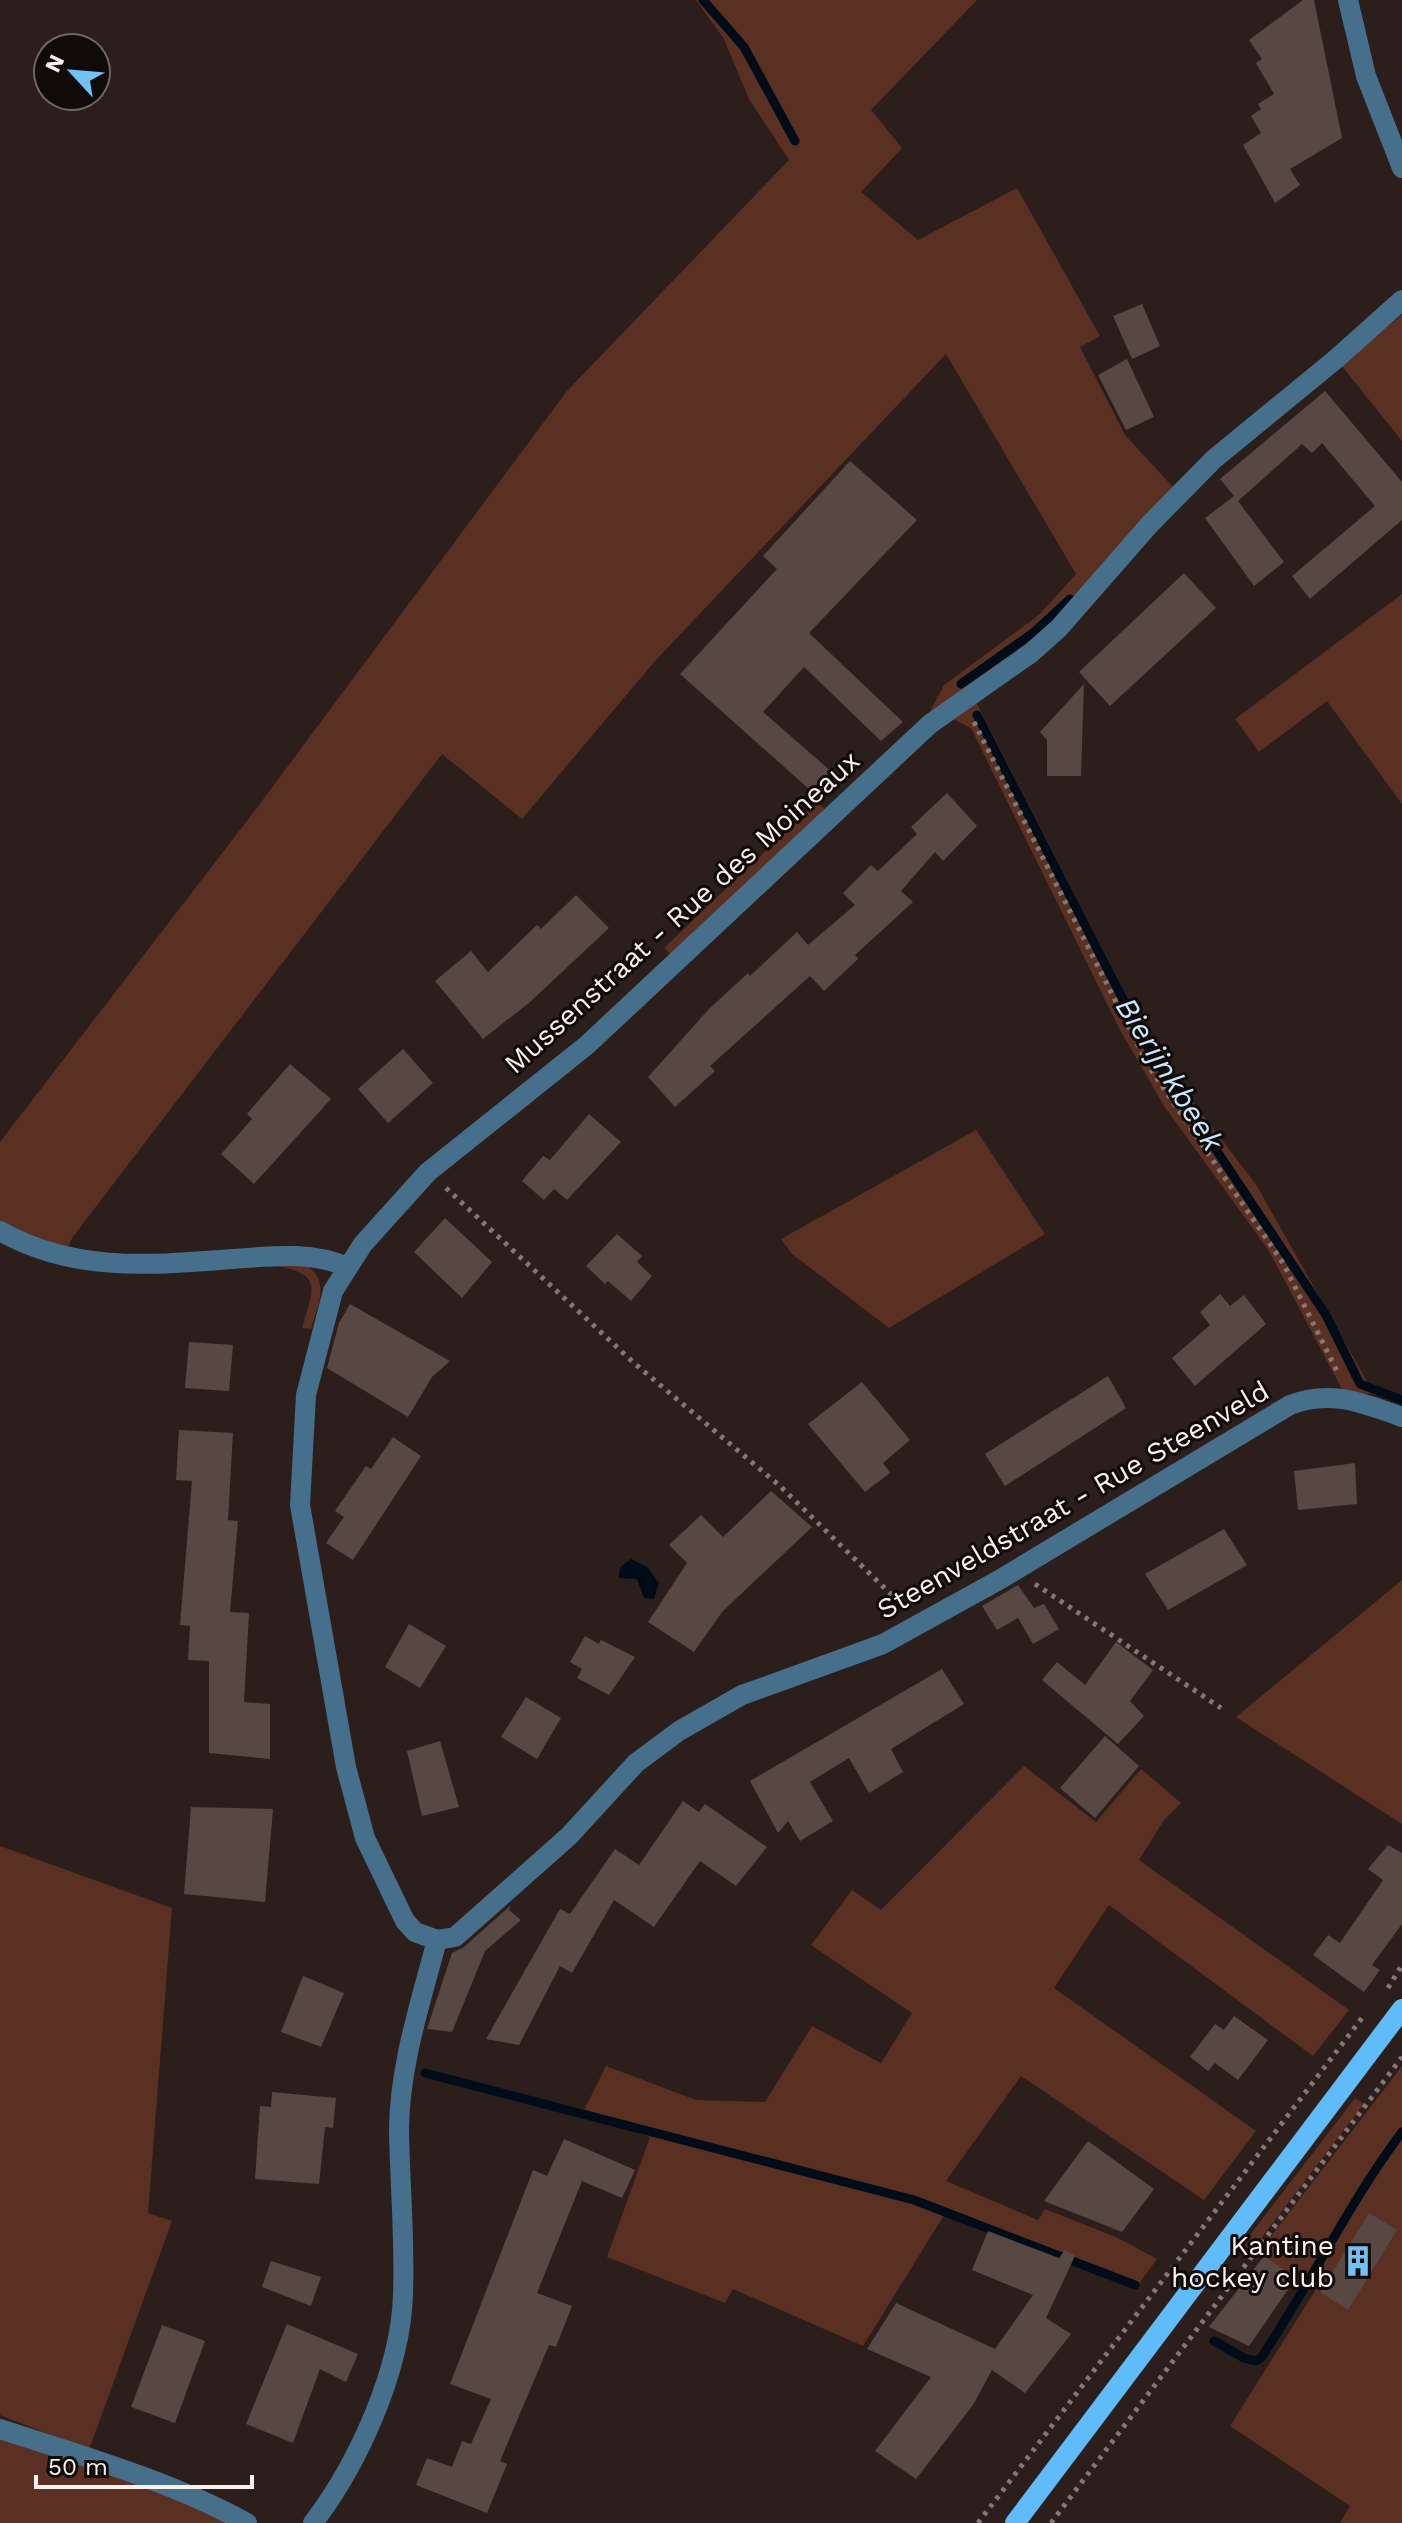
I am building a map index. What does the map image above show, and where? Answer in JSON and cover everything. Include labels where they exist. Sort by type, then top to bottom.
[{"type":"main road","points":[[1015,2523],[1402,2009]]},
{"type":"street","points":[[1348,0],[1366,76],[1402,168]]},
{"type":"street","name":"Mussenstraat - Rue des Moineaux","points":[[437,1940],[415,1932],[405,1921],[365,1838],[346,1767],[300,1505],[306,1395],[333,1291],[363,1244],[428,1172],[587,1045],[930,724],[1031,653],[1059,628],[1150,524],[1214,459],[1336,359],[1402,300]]},
{"type":"street","points":[[0,1231],[58,1257],[102,1263],[163,1265],[290,1255],[324,1257],[348,1267]]},
{"type":"street","name":"Steenveldstraat - Rue Steenveld","points":[[437,1940],[455,1937],[487,1912],[569,1836],[636,1763],[679,1731],[742,1695],[883,1644],[1014,1571],[1290,1405],[1317,1397],[1349,1399],[1402,1417]]},
{"type":"street","points":[[313,2523],[362,2446],[393,2352],[403,2298],[399,2129],[415,2022],[437,1940]]},
{"type":"street","points":[[0,2429],[148,2480],[211,2504],[247,2523]]},
{"type":"path","points":[[956,705],[969,713],[981,735],[1149,1067],[1283,1263],[1328,1347],[1349,1399]]},
{"type":"path","points":[[428,1172],[634,1363],[780,1486],[920,1623]]},
{"type":"path","points":[[1014,1571],[1221,1708]]},
{"type":"path","points":[[1385,1992],[1402,1965]]},
{"type":"path","points":[[978,2523],[1334,2051],[1369,2010]]},
{"type":"path","points":[[1051,2523],[1402,2057]]},
{"type":"shaded area","points":[[696,0],[977,0],[871,110],[902,148],[861,192],[918,240],[1017,188],[1100,336],[1080,347],[1125,435],[1173,487],[1037,638],[926,719],[944,685],[1039,615],[1076,574],[946,354],[655,661],[522,819],[442,754],[72,1238],[66,1253],[0,1224],[0,1142],[253,813],[567,391],[789,160],[749,99],[724,39]]},
{"type":"shaded area","points":[[1402,315],[1402,441],[1341,365]]},
{"type":"shaded area","points":[[1402,594],[1402,804],[1327,701],[1259,752],[1235,719]]},
{"type":"shaded area","points":[[975,700],[1136,1015],[1180,1085],[1257,1186],[1374,1394],[1344,1393],[1269,1251],[1164,1106],[1120,1030],[971,728],[951,718]]},
{"type":"shaded area","points":[[817,802],[825,809],[674,957],[664,948]]},
{"type":"shaded area","points":[[976,1130],[1045,1234],[889,1328],[792,1254],[781,1239]]},
{"type":"shaded area","points":[[303,1263],[312,1270],[320,1284],[311,1329],[302,1328],[310,1302],[311,1284],[308,1278],[274,1265]]},
{"type":"shaded area","points":[[631,1559],[647,1567],[659,1583],[654,1599],[644,1598],[637,1579],[619,1578],[620,1567]]},
{"type":"shaded area","points":[[1402,1580],[1402,1824],[1236,1717]]},
{"type":"shaded area","points":[[1024,1766],[1096,1822],[1141,1769],[1181,1803],[1164,1820],[1139,1860],[1349,2010],[1313,2056],[1109,1905],[1054,1988],[1256,2131],[1204,2200],[1021,2076],[946,2181],[1038,2220],[1045,2209],[1116,2237],[1157,2259],[1138,2285],[946,2212],[863,2346],[733,2289],[725,2303],[607,2257],[650,2137],[583,2112],[606,2066],[696,2100],[765,2102],[812,2026],[881,2063],[912,2013],[811,1945],[852,1890],[881,1910]]},
{"type":"shaded area","points":[[0,1846],[172,1908],[148,2213],[172,2221],[89,2450],[0,2415]]},
{"type":"shaded area","points":[[1402,2066],[1402,2523],[1340,2523],[1350,2506],[1230,2426],[1315,2291],[1258,2253]]},
{"type":"shaded area","points":[[1355,2098],[1364,2104],[1252,2250],[1243,2244]]},
{"type":"shaded area","points":[[0,2436],[90,2464],[240,2523],[0,2523]]},
{"type":"building","points":[[1303,0],[1314,0],[1342,138],[1290,169],[1300,185],[1275,203],[1243,145],[1261,133],[1251,116],[1261,109],[1258,104],[1274,94],[1256,63],[1262,59],[1249,40]]},
{"type":"building","points":[[1142,304],[1160,346],[1132,359],[1113,316]]},
{"type":"building","points":[[1127,359],[1154,417],[1126,430],[1098,375]]},
{"type":"building","points":[[1325,391],[1402,482],[1402,520],[1310,599],[1292,576],[1375,506],[1322,443],[1312,453],[1302,444],[1238,501],[1284,562],[1254,586],[1205,518],[1234,496],[1220,479]]},
{"type":"building","points":[[850,461],[917,520],[809,633],[903,722],[881,741],[804,667],[763,712],[840,779],[819,798],[680,674],[777,569],[763,556]]},
{"type":"building","points":[[1184,573],[1216,608],[1110,706],[1079,672]]},
{"type":"building","points":[[1084,684],[1081,776],[1047,776],[1047,740],[1040,732]]},
{"type":"building","points":[[947,793],[977,826],[943,861],[935,852],[901,891],[913,902],[855,955],[858,959],[824,991],[810,976],[710,1066],[715,1071],[675,1107],[648,1077],[709,1009],[797,932],[808,945],[855,905],[843,893],[871,865],[878,871],[917,834],[911,827]]},
{"type":"building","points":[[576,895],[609,928],[529,1003],[483,1039],[435,981],[471,951],[488,972],[537,925],[541,929]]},
{"type":"building","points":[[403,1049],[433,1083],[388,1123],[358,1089]]},
{"type":"building","points":[[290,1064],[331,1099],[254,1184],[221,1154],[252,1119],[247,1114]]},
{"type":"building","points":[[589,1114],[621,1142],[567,1200],[554,1189],[544,1200],[522,1181],[543,1156],[550,1160]]},
{"type":"building","points":[[445,1218],[492,1262],[462,1298],[414,1252]]},
{"type":"building","points":[[617,1234],[642,1256],[637,1262],[652,1276],[631,1301],[608,1281],[605,1284],[586,1266]]},
{"type":"building","points":[[1220,1294],[1230,1306],[1244,1295],[1266,1324],[1195,1386],[1172,1358],[1210,1325],[1200,1312]]},
{"type":"building","points":[[350,1304],[450,1361],[432,1377],[408,1417],[327,1368],[339,1323]]},
{"type":"building","points":[[189,1342],[233,1345],[229,1391],[185,1388]]},
{"type":"building","points":[[1108,1376],[1126,1408],[1005,1486],[985,1454]]},
{"type":"building","points":[[862,1382],[910,1440],[883,1463],[890,1473],[865,1492],[808,1424]]},
{"type":"building","points":[[179,1430],[233,1433],[228,1520],[238,1521],[230,1612],[249,1613],[244,1702],[270,1704],[270,1759],[209,1753],[209,1661],[188,1660],[190,1626],[180,1625],[192,1481],[176,1480]]},
{"type":"building","points":[[393,1437],[421,1456],[353,1560],[326,1543],[344,1517],[335,1511],[366,1466],[371,1469]]},
{"type":"building","points":[[1355,1463],[1357,1504],[1298,1510],[1294,1471]]},
{"type":"building","points":[[771,1491],[812,1527],[722,1612],[694,1652],[648,1622],[687,1563],[669,1545],[701,1515],[723,1537]]},
{"type":"building","points":[[1224,1529],[1247,1565],[1168,1610],[1145,1574]]},
{"type":"building","points":[[1018,1585],[1034,1608],[1044,1604],[1059,1629],[1033,1644],[1018,1618],[997,1630],[982,1606]]},
{"type":"building","points":[[409,1624],[446,1646],[420,1688],[385,1667]]},
{"type":"building","points":[[585,1636],[599,1644],[601,1640],[635,1657],[609,1695],[577,1678],[582,1669],[570,1662]]},
{"type":"building","points":[[1116,1642],[1153,1670],[1130,1701],[1144,1716],[1118,1744],[1042,1680],[1057,1662],[1085,1685]]},
{"type":"building","points":[[942,1669],[964,1704],[891,1749],[903,1772],[869,1793],[849,1758],[810,1782],[833,1821],[800,1841],[788,1821],[778,1833],[750,1781]]},
{"type":"building","points":[[526,1697],[561,1718],[537,1759],[501,1737]]},
{"type":"building","points":[[1105,1736],[1139,1766],[1095,1818],[1060,1788]]},
{"type":"building","points":[[440,1741],[459,1807],[422,1816],[407,1751]]},
{"type":"building","points":[[683,1801],[699,1812],[705,1804],[767,1847],[736,1886],[700,1861],[654,1927],[614,1900],[572,1973],[560,1966],[519,2045],[486,2039],[560,1909],[570,1914],[615,1849],[639,1865]]},
{"type":"building","points":[[191,1807],[273,1809],[265,1902],[184,1894]]},
{"type":"building","points":[[1388,1845],[1402,1853],[1402,1924],[1372,1965],[1380,1970],[1364,1992],[1313,1955],[1328,1935],[1340,1943],[1383,1880],[1368,1869]]},
{"type":"building","points":[[511,1905],[509,1910],[521,1920],[485,1951],[452,2032],[427,2029],[452,1953],[464,1947]]},
{"type":"building","points":[[303,1976],[344,1993],[321,2047],[281,2032]]},
{"type":"building","points":[[1234,2016],[1268,2040],[1238,2080],[1215,2063],[1208,2071],[1190,2057],[1215,2024],[1224,2030]]},
{"type":"building","points":[[272,2092],[336,2098],[333,2128],[325,2127],[319,2184],[255,2179],[260,2106],[271,2107]]},
{"type":"building","points":[[564,2139],[635,2170],[622,2198],[582,2181],[537,2293],[572,2306],[556,2347],[549,2345],[500,2461],[507,2464],[487,2513],[416,2485],[427,2458],[452,2467],[462,2441],[471,2444],[491,2399],[450,2384],[533,2170],[547,2176]]},
{"type":"building","points":[[1088,2141],[1154,2189],[1122,2232],[1044,2201]]},
{"type":"building","name":"Kantine hockey club","points":[[1369,2213],[1397,2230],[1348,2310],[1320,2292]]},
{"type":"building","points":[[988,2231],[1059,2258],[1065,2250],[1075,2256],[1046,2318],[1071,2334],[1025,2393],[992,2370],[973,2405],[916,2479],[875,2451],[931,2377],[867,2349],[896,2303],[995,2349],[1033,2295],[972,2270]]},
{"type":"building","points":[[1264,2256],[1296,2278],[1249,2346],[1209,2327]]},
{"type":"building","points":[[271,2261],[321,2277],[311,2306],[262,2287]]},
{"type":"building","points":[[287,2324],[358,2354],[346,2382],[320,2369],[293,2443],[246,2424]]},
{"type":"building","points":[[162,2325],[205,2341],[175,2423],[131,2407]]},
{"type":"waterway","name":"Bierijnkbeek","points":[[703,0],[744,47],[795,141]]},
{"type":"waterway","name":"Bierijnkbeek","points":[[961,684],[1033,633],[1070,599]]},
{"type":"waterway","name":"Bierijnkbeek","points":[[977,715],[1147,1046],[1326,1315],[1360,1384],[1402,1400]]},
{"type":"waterway","points":[[425,2073],[914,2200],[1135,2285]]},
{"type":"waterway","points":[[1214,2341],[1244,2358],[1256,2361],[1261,2358],[1364,2187],[1402,2132]]},
{"type":"place","name":"Kantine hockey club","points":[[1358,2261]]}]
